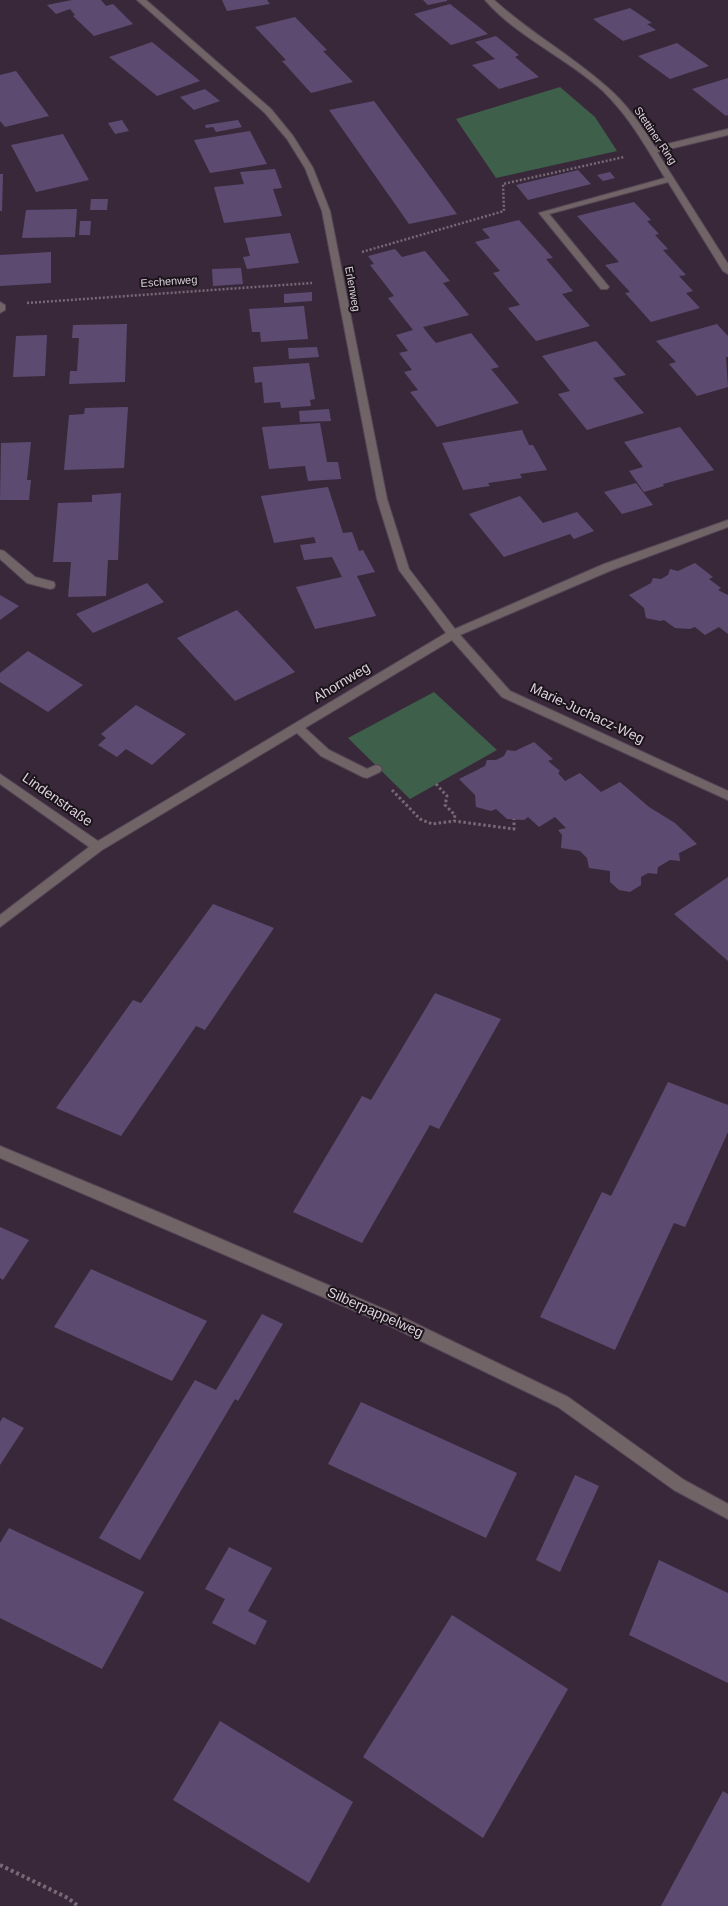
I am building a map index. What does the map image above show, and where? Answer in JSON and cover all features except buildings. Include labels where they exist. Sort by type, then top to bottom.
[{"type":"street","name":"Erlenweg","points":[[142,0],[268,111],[290,138],[309,168],[326,211],[336,259],[338,281],[382,499],[404,570],[452,634]]},
{"type":"street","name":"Stettiner Ring","points":[[490,0],[510,19],[562,55],[605,89],[632,118],[654,150],[728,272]]},
{"type":"street","points":[[654,150],[728,132]]},
{"type":"street","points":[[604,286],[543,212],[670,179]]},
{"type":"street","name":"Ahornweg","points":[[0,922],[98,847],[452,634],[608,568],[728,524]]},
{"type":"street","points":[[0,553],[31,580],[50,585]]},
{"type":"street","name":"Marie-Juchacz-Weg","points":[[452,634],[506,694],[728,796]]},
{"type":"street","points":[[297,727],[325,753],[372,772]]},
{"type":"street","name":"Lindenstraße","points":[[0,778],[98,847]]},
{"type":"street","name":"Silberpappelweg","points":[[0,1152],[395,1321],[563,1402],[679,1485],[728,1512]]},
{"type":"path","points":[[336,259],[504,211],[503,184],[654,150]]},
{"type":"path","name":"Eschenweg","points":[[0,306],[338,281]]},
{"type":"path","points":[[372,772],[420,819],[432,824],[454,821],[514,829],[514,819]]},
{"type":"path","points":[[436,784],[446,796],[445,805],[455,815],[454,821]]},
{"type":"path","points":[[0,1865],[68,1898],[78,1906]]},
{"type":"green space","points":[[560,87],[595,117],[617,151],[496,178],[456,119]]},
{"type":"green space","points":[[434,692],[497,750],[410,799],[348,738]]}]
